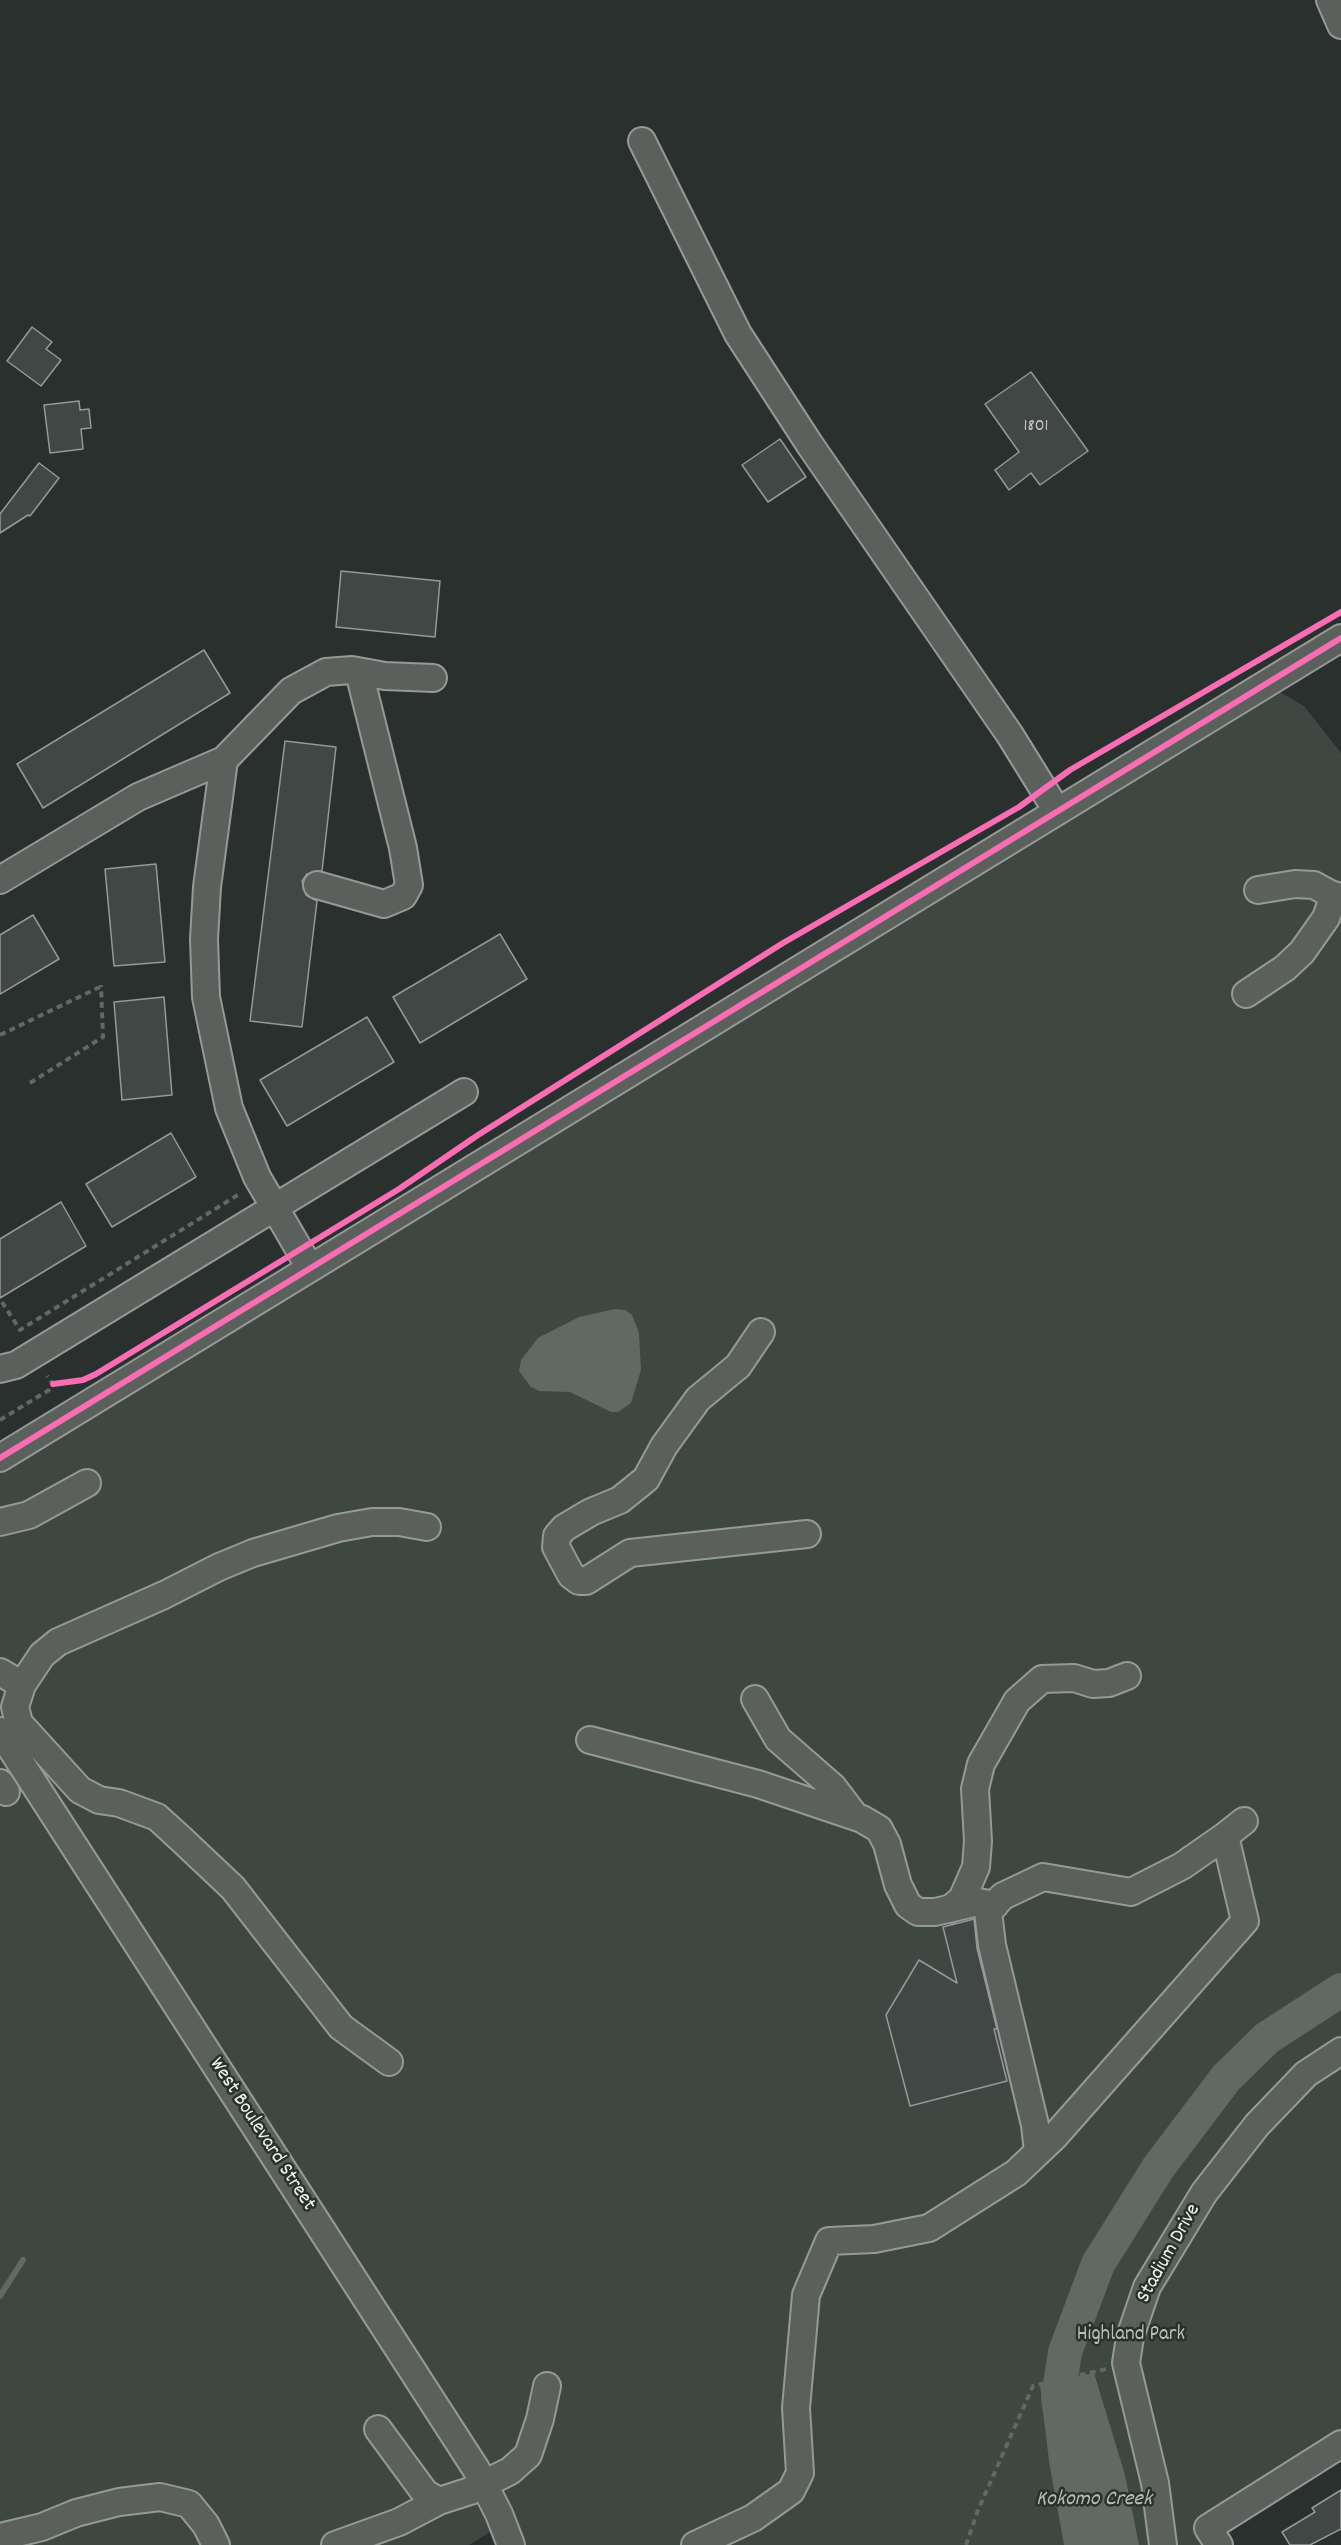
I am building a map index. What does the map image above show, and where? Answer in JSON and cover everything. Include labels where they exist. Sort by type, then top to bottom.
[{"type":"street","points":[[1330,0],[1341,26]]},
{"type":"street","points":[[642,141],[738,334],[810,445],[1010,735],[1057,811]]},
{"type":"street","points":[[0,1458],[1341,638]]},
{"type":"street","points":[[0,880],[138,797],[224,760],[291,692],[326,672],[359,672],[385,676],[433,678]]},
{"type":"street","points":[[317,885],[384,904],[404,896],[409,885],[409,873],[359,672]]},
{"type":"street","points":[[224,760],[207,887],[204,939],[206,997],[229,1108],[259,1182],[310,1268]]},
{"type":"street","points":[[1246,994],[1285,968],[1302,952],[1326,918],[1337,897],[1314,885],[1295,884],[1258,890]]},
{"type":"street","points":[[0,1369],[16,1365],[464,1092]]},
{"type":"street","points":[[760,1332],[738,1366],[709,1388],[686,1414],[664,1446],[646,1479],[620,1500],[591,1512],[564,1528],[557,1536],[556,1547],[571,1575],[579,1581],[586,1581],[630,1553],[807,1534]]},
{"type":"street","points":[[0,1522],[29,1515],[87,1483]]},
{"type":"street","points":[[389,2062],[341,2027],[232,1888],[165,1824],[157,1817],[138,1808],[99,1800],[80,1790],[58,1769],[19,1723],[15,1707],[22,1685],[42,1655],[58,1642],[253,1553],[317,1533],[372,1522],[399,1522],[427,1527]]},
{"type":"street","points":[[0,1672],[22,1685]]},
{"type":"street","points":[[950,1909],[962,1899],[976,1867],[978,1841],[975,1789],[981,1764],[1017,1701],[1042,1679],[1074,1678],[1093,1684],[1109,1683],[1127,1676]]},
{"type":"street","points":[[755,1699],[778,1739],[834,1787],[855,1816]]},
{"type":"street","name":"West Boulevard Street","points":[[0,1731],[484,2484],[500,2514],[511,2545]]},
{"type":"street","points":[[590,1740],[758,1784],[855,1816],[879,1829],[887,1844],[897,1885],[908,1905],[918,1912],[935,1912],[978,1902],[995,1905]]},
{"type":"street","points":[[695,2545],[753,2518],[791,2491],[800,2473],[796,2408],[806,2295],[829,2241],[874,2240],[929,2228],[1016,2173],[1038,2152],[1245,1921],[1235,1828],[1182,1866],[1131,1892],[1043,1877],[1003,1896],[988,1911],[992,1945],[1035,2125],[1038,2152]]},
{"type":"street","name":"Stadium Drive","points":[[1163,2545],[1155,2483],[1126,2363],[1130,2337],[1147,2287],[1204,2193],[1257,2125],[1306,2074],[1341,2051]]},
{"type":"street","points":[[335,2545],[399,2522],[441,2500],[484,2484],[510,2471],[528,2455],[540,2419],[547,2386]]},
{"type":"street","points":[[378,2429],[425,2493],[441,2500]]},
{"type":"street","points":[[1213,2536],[1341,2444]]},
{"type":"street","points":[[0,2537],[42,2527],[76,2513],[108,2505],[160,2497],[189,2504],[206,2525],[216,2545]]},
{"type":"path","points":[[0,1035],[102,985],[103,1037],[30,1083]]},
{"type":"path","points":[[2,1302],[20,1330],[259,1182]]},
{"type":"path","points":[[48,1376],[53,1384]]},
{"type":"path","points":[[53,1384],[63,1383]]},
{"type":"path","points":[[0,1420],[49,1390],[53,1384]]},
{"type":"path","points":[[966,2545],[978,2510],[1033,2386],[1094,2373]]},
{"type":"green space","name":"Highland Park","points":[[1266,684],[1304,706],[1341,753],[1341,2445],[1208,2527],[1219,2545],[511,2545],[503,2524],[469,2545],[0,2545],[0,1453]]},
{"type":"water","points":[[615,1309],[625,1310],[632,1315],[639,1333],[641,1370],[631,1403],[618,1412],[611,1412],[570,1392],[539,1391],[531,1387],[519,1371],[521,1360],[538,1338],[579,1317]]},
{"type":"water","name":"Kokomo Creek","points":[[1094,2373],[1125,2475],[1139,2545],[1064,2545],[1049,2461],[1040,2384]]},
{"type":"building","points":[[32,327],[52,342],[46,349],[61,360],[41,386],[7,361]]},
{"type":"building","points":[[1031,372],[1088,451],[1040,485],[1031,473],[1009,490],[995,470],[1019,452],[985,404]]},
{"type":"building","points":[[79,401],[80,410],[89,409],[91,428],[81,429],[83,449],[50,453],[44,405]]},
{"type":"building","points":[[780,439],[806,477],[768,502],[742,465]]},
{"type":"building","points":[[39,463],[59,478],[30,516],[28,515],[0,533],[0,514]]},
{"type":"building","points":[[341,571],[440,581],[435,637],[336,627]]},
{"type":"building","points":[[204,650],[230,693],[43,808],[17,764]]},
{"type":"building","points":[[285,741],[336,747],[322,871],[307,874],[302,881],[306,895],[317,901],[302,1027],[250,1021]]},
{"type":"building","points":[[156,864],[165,962],[114,966],[105,869]]},
{"type":"building","points":[[33,915],[59,959],[0,994],[0,935]]},
{"type":"building","points":[[500,934],[527,979],[420,1043],[393,997]]},
{"type":"building","points":[[164,997],[172,1095],[122,1100],[114,1002]]},
{"type":"building","points":[[367,1017],[394,1062],[287,1126],[260,1080]]},
{"type":"building","points":[[171,1133],[196,1177],[112,1227],[86,1184]]},
{"type":"building","points":[[61,1202],[86,1246],[0,1298],[0,1239]]},
{"type":"building","points":[[974,1919],[977,1948],[1007,2081],[910,2106],[886,2015],[919,1960],[957,1983],[943,1927]]},
{"type":"building","points":[[1341,2490],[1341,2529],[1310,2545],[1290,2545],[1282,2532],[1315,2512],[1312,2508]]},
{"type":"waterway","name":"Kokomo Creek","points":[[1062,2425],[1058,2398],[1065,2352],[1098,2264],[1158,2168],[1226,2078],[1267,2038],[1341,1990]]},
{"type":"waterway","points":[[0,2296],[23,2260]]},
{"type":"cycle path","points":[[53,1384],[83,1380],[96,1374],[399,1189],[478,1135],[783,943],[1019,807],[1070,770],[1341,612]]},
{"type":"cycle path","points":[[0,1458],[1341,638]]}]
